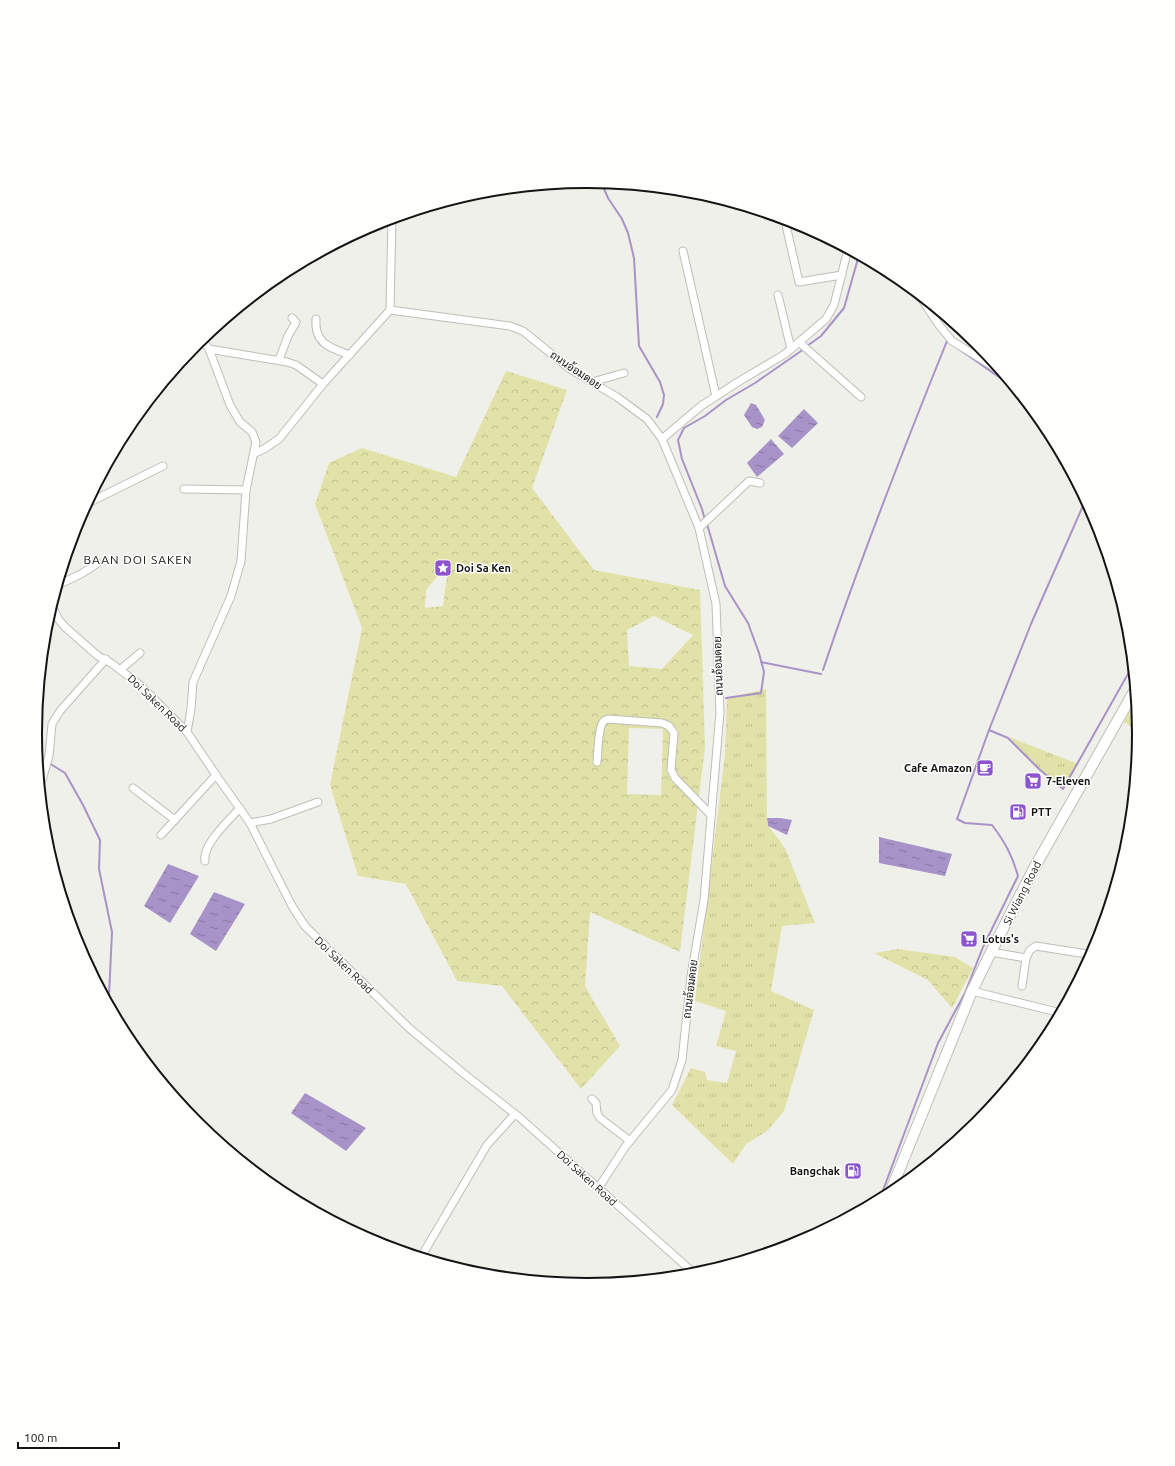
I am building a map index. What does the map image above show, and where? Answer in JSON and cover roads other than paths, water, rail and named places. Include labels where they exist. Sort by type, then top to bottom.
[{"type":"main road","name":"Si Wiang Road","points":[[893,1186],[972,992],[991,952],[1033,870],[1132,695]]},
{"type":"street","points":[[254,453],[264,449],[279,439],[323,384],[390,310],[392,224]]},
{"type":"street","points":[[786,225],[799,282],[842,275]]},
{"type":"street","points":[[683,251],[716,396]]},
{"type":"street","points":[[662,439],[701,406],[785,354],[826,319],[834,305],[847,254]]},
{"type":"street","points":[[778,295],[791,349]]},
{"type":"street","points":[[925,305],[952,341],[991,366]]},
{"type":"street","name":"ถนนอ้อมดอย","points":[[390,310],[510,326],[523,331],[570,369],[617,397],[647,419],[662,439],[699,528],[716,604],[720,712],[704,900],[691,976],[682,1060],[672,1090],[630,1141],[599,1187]]},
{"type":"street","points":[[279,360],[288,336],[296,322],[292,318]]},
{"type":"street","points":[[316,319],[316,326],[322,342],[350,355]]},
{"type":"street","points":[[799,342],[861,397]]},
{"type":"street","points":[[187,732],[191,709],[193,682],[231,596],[241,561],[246,490],[256,442],[252,432],[240,422],[230,405],[209,349],[205,344]]},
{"type":"street","points":[[209,349],[279,360],[296,365],[323,384]]},
{"type":"street","points":[[592,382],[624,373]]},
{"type":"street","points":[[95,500],[163,466]]},
{"type":"street","points":[[699,528],[748,481],[760,483]]},
{"type":"street","points":[[184,489],[246,490]]},
{"type":"street","points":[[64,582],[81,574],[98,563]]},
{"type":"street","name":"Doi Saken Road","points":[[56,613],[65,627],[98,656],[106,659],[121,669],[157,700],[187,732],[250,823],[292,906],[305,926],[409,1028],[515,1114],[599,1187],[689,1269]]},
{"type":"street","points":[[121,669],[140,652]]},
{"type":"street","points":[[44,775],[49,756],[52,724],[60,711],[106,659]]},
{"type":"street","points":[[597,762],[601,724],[608,719],[662,723],[669,726],[674,733],[672,770],[675,778],[711,815]]},
{"type":"street","points":[[161,835],[216,775]]},
{"type":"street","points":[[133,788],[175,820]]},
{"type":"street","points":[[250,823],[271,819],[318,802]]},
{"type":"street","points":[[205,861],[206,849],[209,843],[240,808]]},
{"type":"street","points":[[1022,986],[1026,958],[1030,950],[1036,946],[1086,953]]},
{"type":"street","points":[[991,952],[1026,958]]},
{"type":"street","points":[[972,992],[1056,1012]]},
{"type":"street","points":[[592,1099],[596,1103],[597,1113],[600,1118],[630,1141]]},
{"type":"street","points":[[423,1253],[487,1144],[515,1114]]},
{"type":"water","points":[[751,403],[756,405],[765,420],[762,427],[757,429],[752,427],[744,415]]},
{"type":"water","points":[[804,409],[818,423],[792,448],[778,436]]},
{"type":"water","points":[[771,439],[784,454],[757,477],[747,463]]},
{"type":"water","points":[[767,818],[792,820],[787,835],[768,826]]},
{"type":"water","points":[[879,837],[952,854],[945,876],[879,863]]},
{"type":"water","points":[[168,864],[199,876],[170,923],[144,906]]},
{"type":"water","points":[[214,892],[245,904],[216,951],[190,934]]},
{"type":"water","points":[[305,1093],[366,1128],[346,1151],[291,1113]]},
{"type":"waterway","points":[[604,188],[608,198],[622,219],[628,233],[634,258],[639,346],[660,382],[664,395],[663,404],[657,417]]},
{"type":"waterway","points":[[807,346],[821,336],[844,308],[858,260]]},
{"type":"waterway","points":[[823,670],[882,505],[947,341]]},
{"type":"waterway","points":[[953,345],[1004,381]]},
{"type":"waterway","points":[[705,520],[682,459],[678,440],[684,428],[705,416],[726,400],[755,383],[804,349]]},
{"type":"waterway","points":[[1083,506],[1031,624],[989,730],[1008,738],[1039,769],[1063,789],[1129,672]]},
{"type":"waterway","points":[[707,524],[725,586],[748,623],[764,672],[761,693],[726,698]]},
{"type":"waterway","points":[[761,662],[821,674]]},
{"type":"waterway","points":[[882,1192],[938,1043],[965,993],[983,947],[1018,876],[1008,849],[992,825],[965,823],[957,819],[989,730]]},
{"type":"waterway","points":[[49,763],[65,773],[100,840],[99,869],[112,932],[109,995]]},
{"type":"place","name":"Doi Sa Ken","points":[[443,568]]},
{"type":"place","name":"Cafe Amazon","points":[[985,768]]},
{"type":"place","name":"7-Eleven","points":[[1033,781]]},
{"type":"place","name":"PTT","points":[[1018,812]]},
{"type":"place","name":"Lotus's","points":[[969,939]]},
{"type":"place","name":"Bangchak","points":[[853,1171]]},
{"type":"district","name":"BAAN DOI SAKEN","points":[[138,559]]}]
